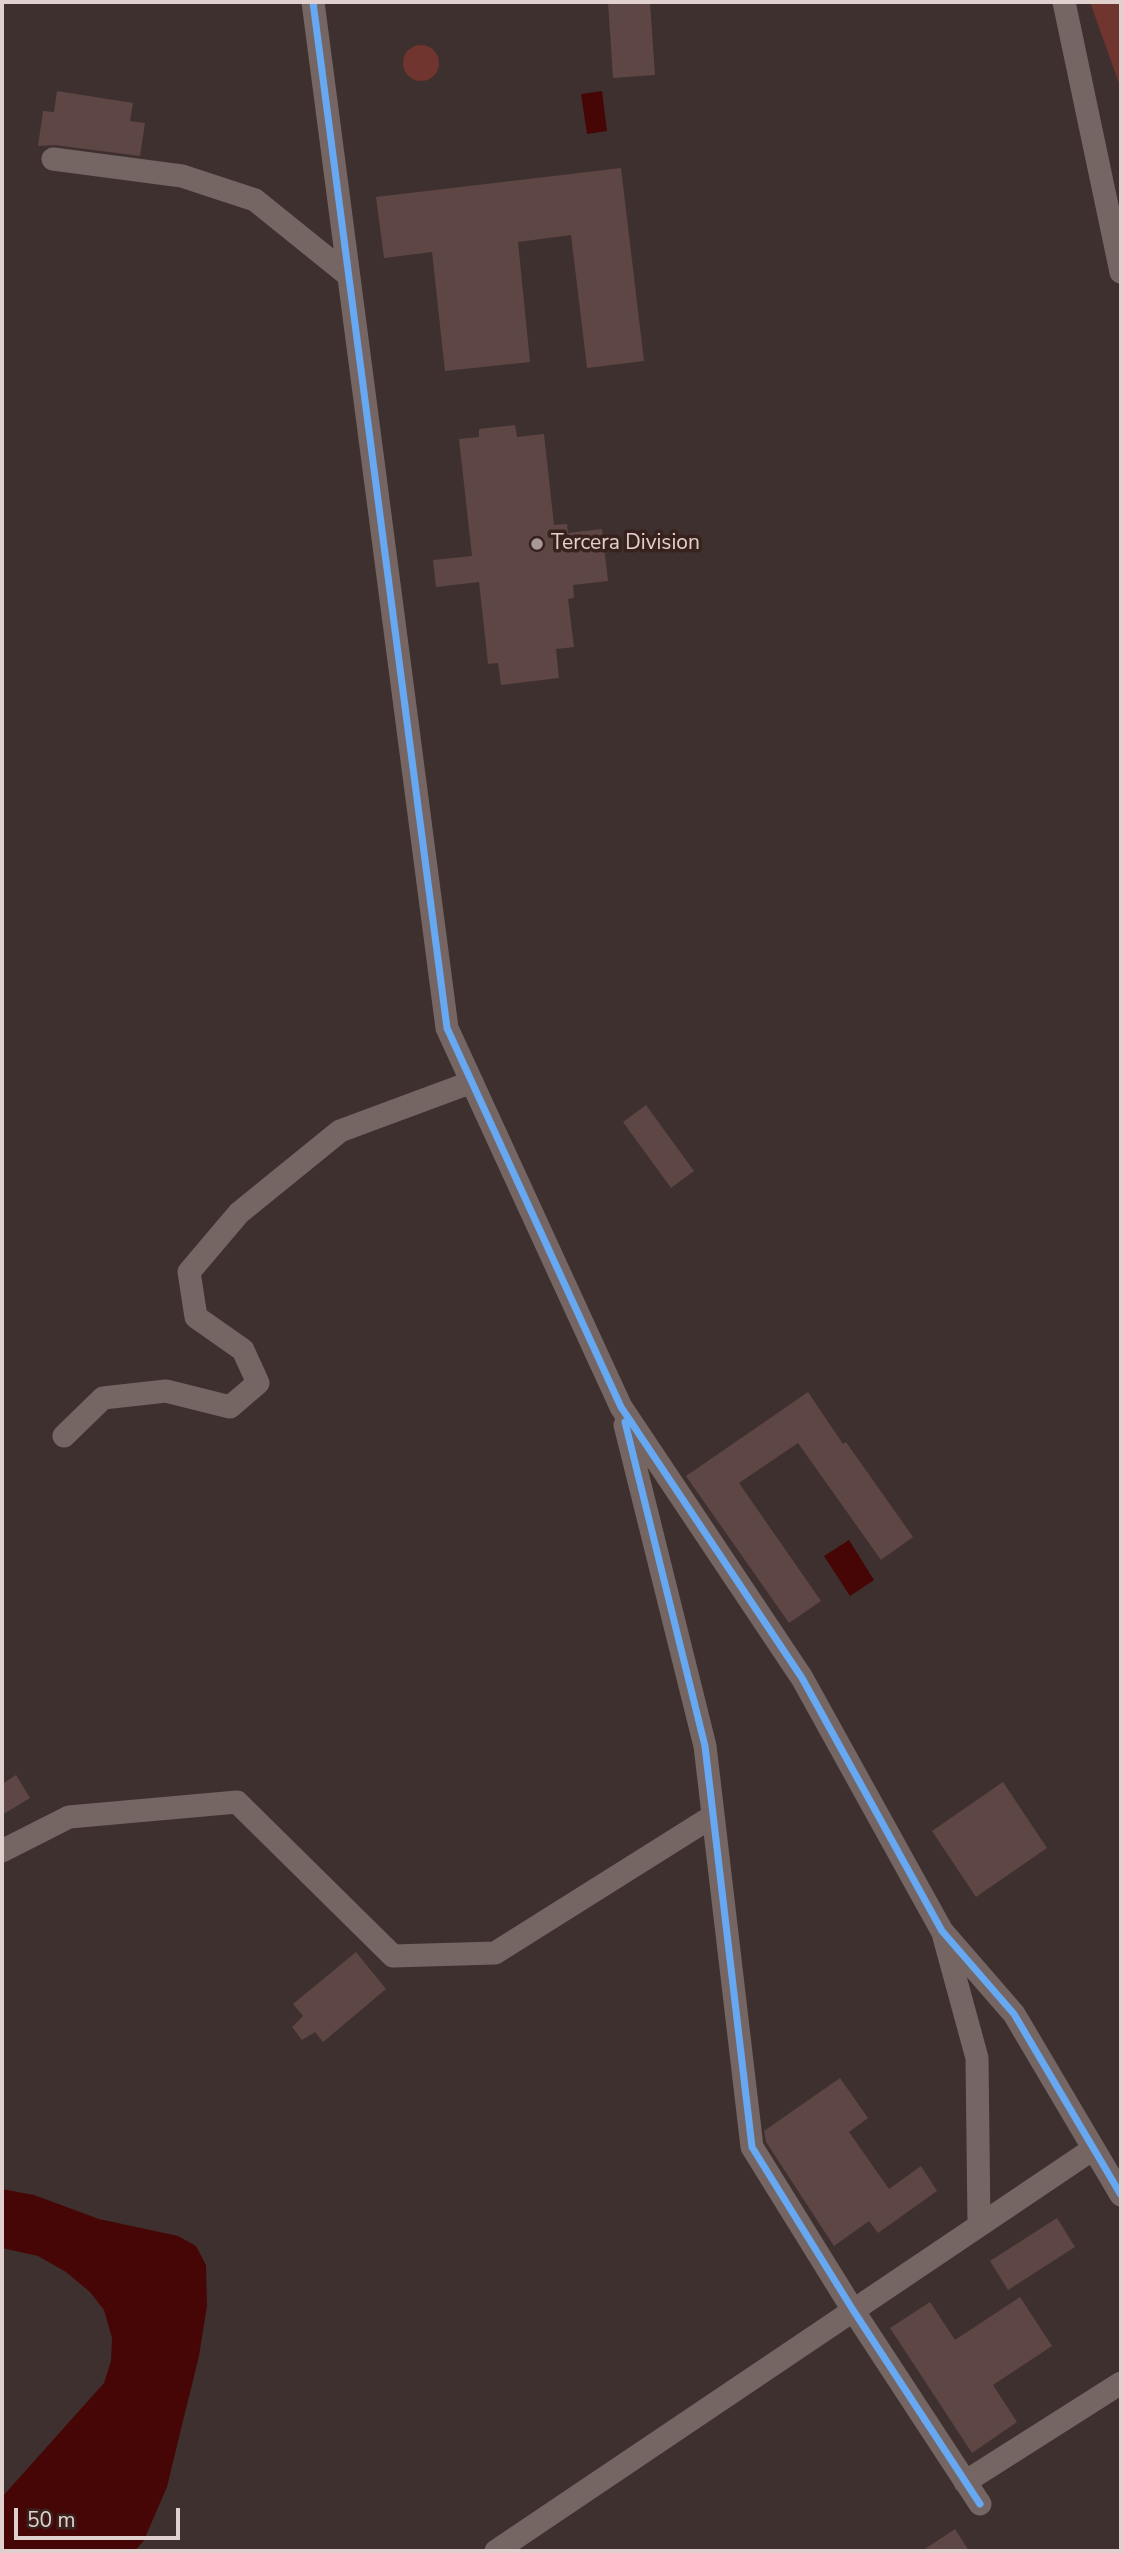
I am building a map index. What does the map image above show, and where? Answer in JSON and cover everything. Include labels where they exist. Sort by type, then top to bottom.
[{"type":"street","points":[[313,2],[447,1028],[621,1407],[802,1678],[942,1931],[1014,2014],[1121,2195]]},
{"type":"street","points":[[1064,2],[1121,272]]},
{"type":"street","points":[[53,159],[182,176],[255,200],[348,275]]},
{"type":"street","points":[[64,1436],[103,1398],[166,1391],[230,1407],[240,1399],[258,1383],[243,1350],[196,1317],[189,1272],[239,1213],[340,1131],[472,1082]]},
{"type":"street","points":[[621,1407],[705,1746],[752,2147],[853,2310],[980,2504]]},
{"type":"street","points":[[2,1851],[69,1817],[237,1802],[393,1956],[495,1953],[713,1816]]},
{"type":"street","points":[[942,1931],[977,2059],[979,2224]]},
{"type":"street","points":[[496,2551],[1093,2149]]},
{"type":"street","points":[[965,2482],[1121,2384]]},
{"type":"shaded area","points":[[1090,2],[1121,2],[1121,89]]},
{"type":"shaded area","points":[[421,45],[434,50],[439,63],[434,76],[421,81],[408,76],[403,63],[408,50]]},
{"type":"shaded area","points":[[602,91],[607,131],[587,134],[581,94]]},
{"type":"shaded area","points":[[849,1540],[874,1580],[850,1596],[824,1556]]},
{"type":"shaded area","points":[[2,2189],[34,2195],[99,2219],[178,2236],[196,2246],[206,2265],[207,2306],[199,2356],[167,2487],[144,2540],[135,2551],[2,2551],[2,2497],[104,2383],[111,2361],[112,2338],[104,2310],[90,2292],[66,2272],[38,2256],[2,2248]]},
{"type":"building","points":[[608,2],[650,2],[655,75],[613,78]]},
{"type":"building","points":[[57,91],[133,103],[130,121],[145,123],[140,156],[55,145],[38,146],[43,111],[54,112]]},
{"type":"building","points":[[621,168],[644,361],[587,368],[571,235],[518,242],[530,362],[445,371],[432,252],[384,258],[376,197]]},
{"type":"building","name":"Tercera Division","points":[[515,425],[517,437],[544,434],[554,525],[567,524],[568,533],[602,529],[608,581],[573,585],[574,598],[568,599],[574,647],[556,649],[559,678],[501,685],[498,663],[488,664],[479,582],[436,587],[433,560],[472,556],[459,439],[479,437],[479,429]]},
{"type":"building","points":[[646,1105],[694,1171],[671,1188],[623,1122]]},
{"type":"building","points":[[808,1392],[843,1444],[846,1442],[913,1537],[881,1560],[798,1443],[739,1483],[821,1601],[789,1623],[686,1476]]},
{"type":"building","points":[[16,1775],[30,1798],[2,1815],[2,1784]]},
{"type":"building","points":[[1003,1782],[1047,1848],[976,1897],[932,1831]]},
{"type":"building","points":[[356,1952],[386,1989],[323,2042],[315,2032],[302,2040],[292,2027],[303,2016],[293,2004]]},
{"type":"building","points":[[840,2078],[868,2118],[849,2132],[889,2189],[921,2166],[937,2191],[878,2233],[869,2221],[834,2246],[766,2142],[764,2131]]},
{"type":"building","points":[[1057,2218],[1075,2247],[1008,2290],[990,2261]]},
{"type":"building","points":[[1020,2297],[1052,2346],[993,2385],[1017,2422],[972,2453],[890,2328],[930,2302],[955,2340]]},
{"type":"building","points":[[955,2529],[969,2551],[922,2551]]},
{"type":"cycle path","points":[[313,2],[447,1028],[621,1407],[802,1678],[942,1931],[1014,2014],[1121,2195]]},
{"type":"cycle path","points":[[625,1422],[705,1746],[752,2147],[853,2310],[980,2504]]},
{"type":"place","name":"Tercera Division","points":[[537,544]]}]
